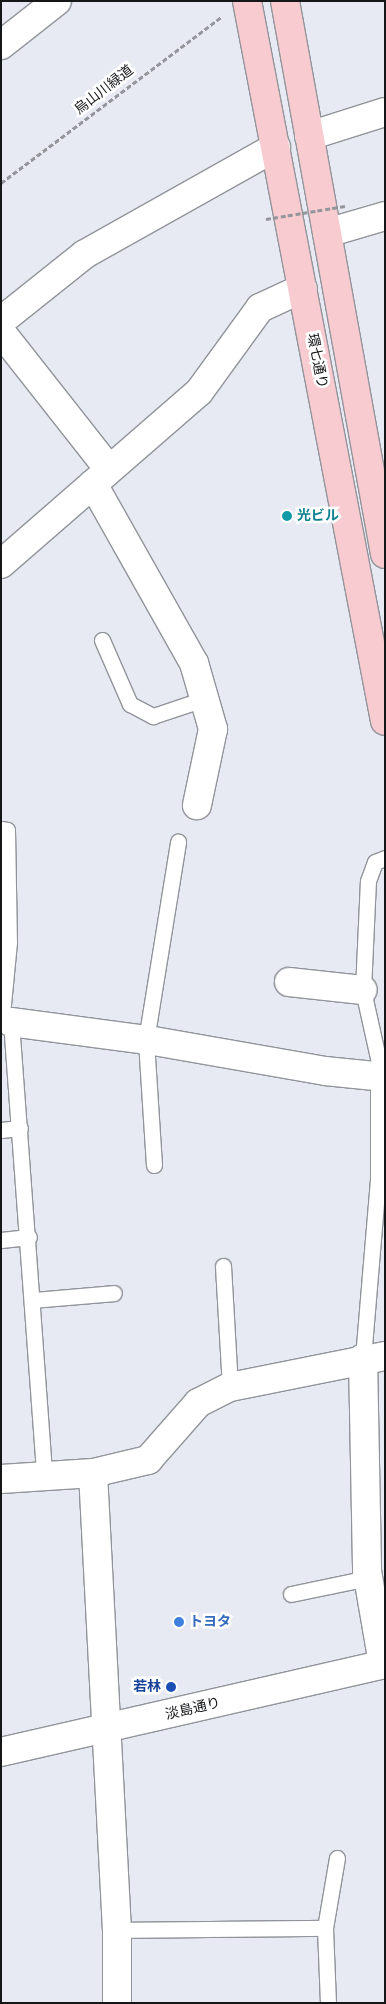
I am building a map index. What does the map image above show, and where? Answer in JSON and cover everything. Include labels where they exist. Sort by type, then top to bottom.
[{"type":"main road","name":"環七通り","points":[[247,1],[385,721]]},
{"type":"main road","points":[[285,1],[385,554]]},
{"type":"street","points":[[1,45],[57,1]]},
{"type":"street","points":[[309,136],[385,112]]},
{"type":"street","points":[[1,321],[85,254],[276,148]]},
{"type":"street","points":[[327,233],[385,216]]},
{"type":"street","points":[[1,564],[199,392],[260,308],[303,288]]},
{"type":"street","points":[[1,332],[101,476],[194,663],[213,729],[197,805]]},
{"type":"street","points":[[289,982],[363,990]]},
{"type":"street","points":[[5,1017],[316,1070],[383,1076]]},
{"type":"street","points":[[1,1479],[93,1473],[148,1460],[198,1403],[230,1387],[374,1357],[368,1578],[384,1664]]},
{"type":"street","points":[[93,1473],[117,1930],[117,2003]]},
{"type":"street","name":"淡島通り","points":[[1,1752],[384,1664]]},
{"type":"lane","points":[[102,640],[130,704],[153,716],[204,699]]},
{"type":"lane","points":[[1,829],[7,830],[9,942],[5,1017],[20,1128],[44,1476]]},
{"type":"lane","points":[[154,1165],[146,1040],[178,842]]},
{"type":"lane","points":[[374,1357],[378,1089],[383,1076],[363,990],[368,881],[375,862],[385,858]]},
{"type":"lane","points":[[1,1130],[20,1128]]},
{"type":"lane","points":[[1,1240],[29,1237]]},
{"type":"lane","points":[[223,1266],[230,1387]]},
{"type":"lane","points":[[33,1300],[114,1294]]},
{"type":"lane","points":[[291,1594],[368,1578]]},
{"type":"lane","points":[[328,2003],[325,1928],[337,1858]]},
{"type":"lane","points":[[117,1930],[325,1928]]},
{"type":"path","name":"烏山川緑道","points":[[1,183],[222,17]]},
{"type":"path","points":[[266,219],[345,206]]},
{"type":"place","name":"光ビル","points":[[287,516]]},
{"type":"place","name":"トヨタ","points":[[179,1622]]},
{"type":"place","name":"若林","points":[[171,1687]]}]
